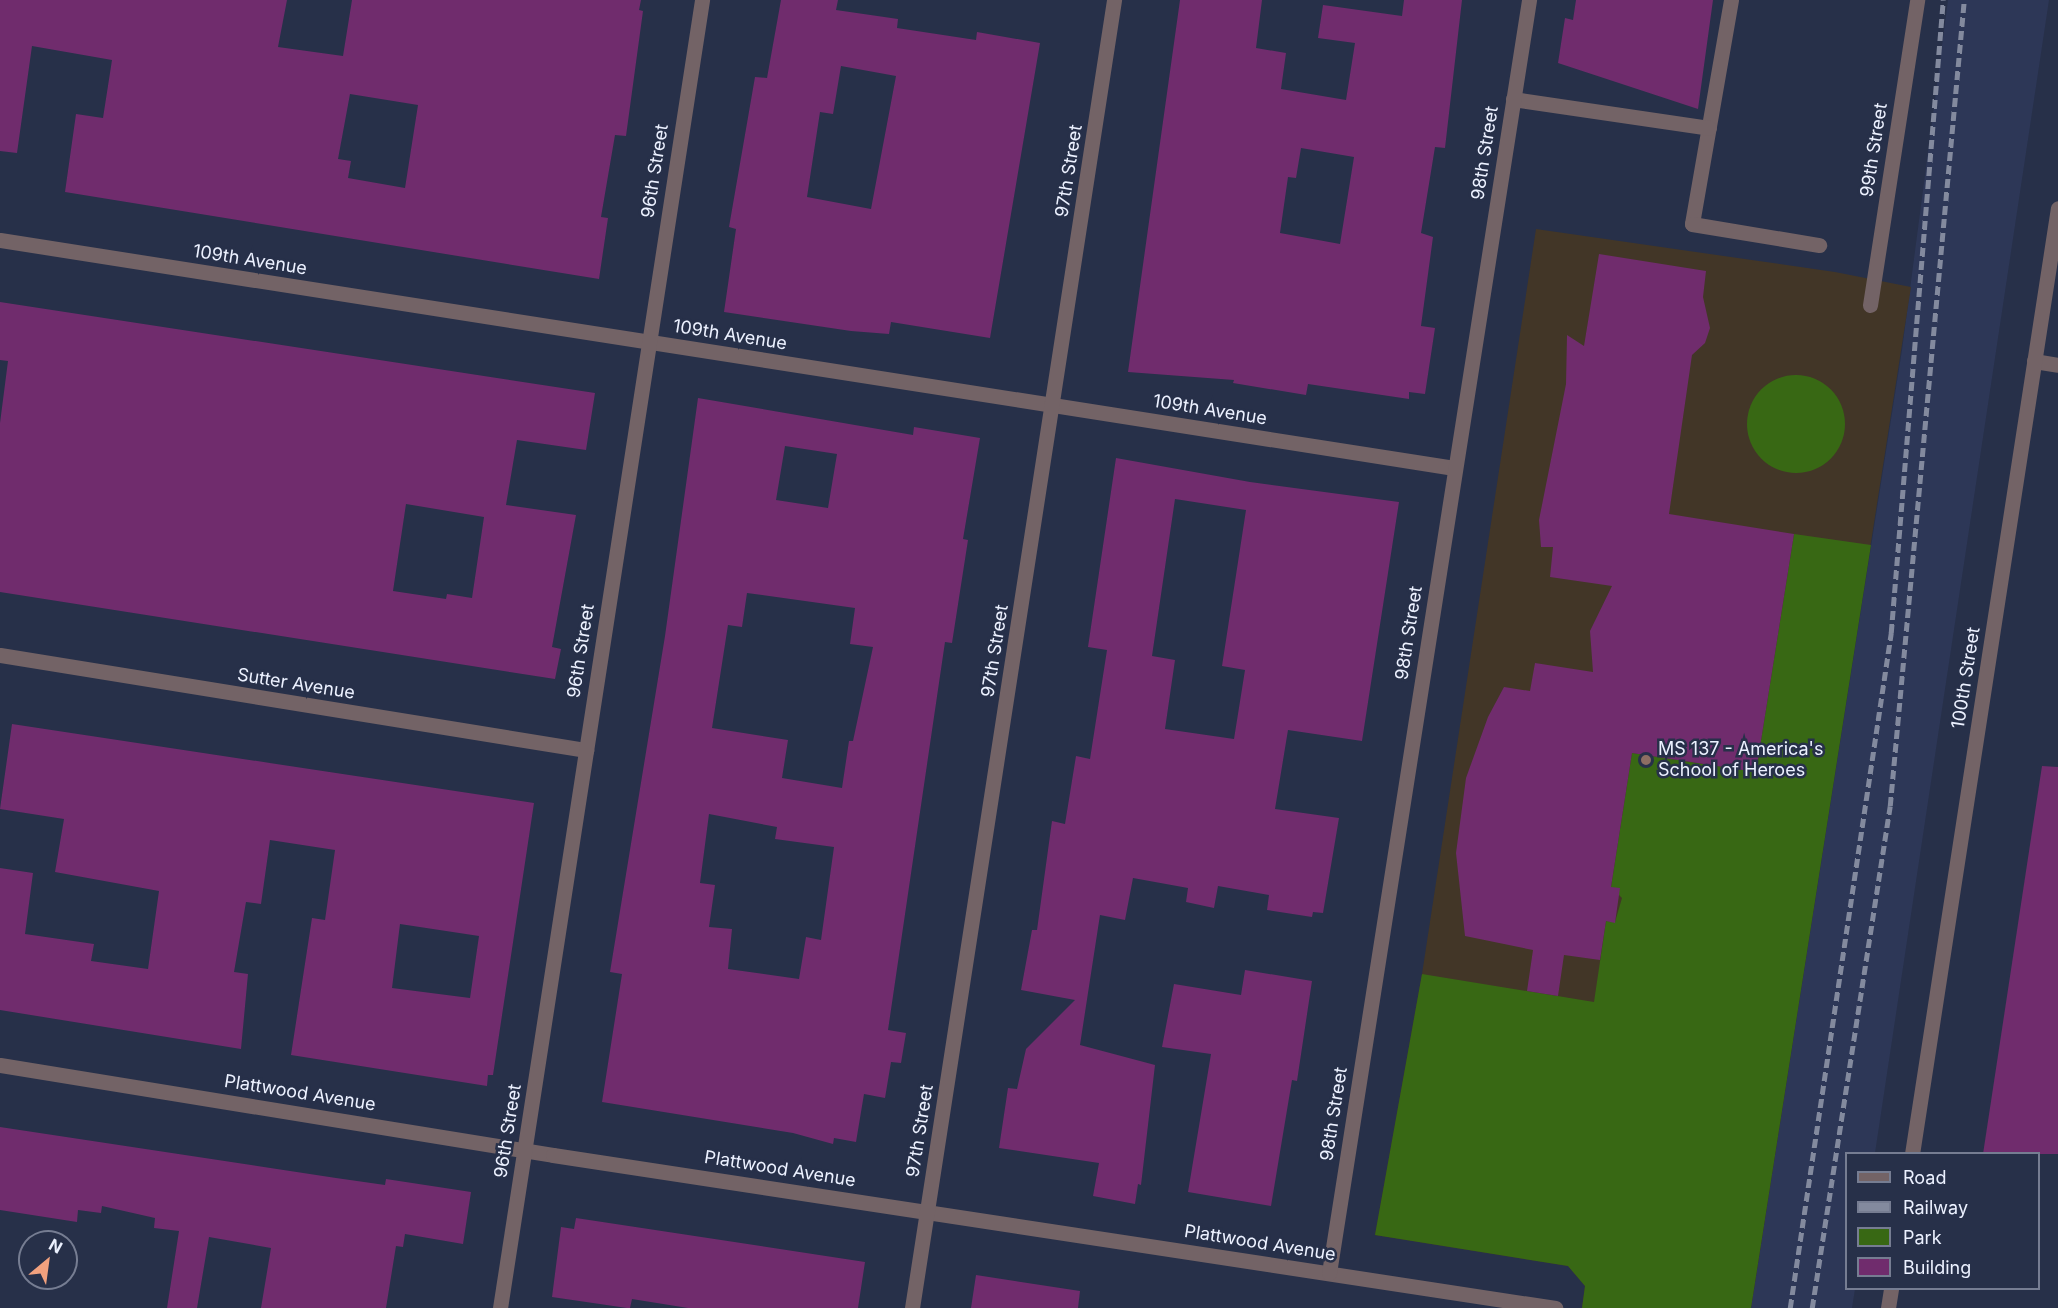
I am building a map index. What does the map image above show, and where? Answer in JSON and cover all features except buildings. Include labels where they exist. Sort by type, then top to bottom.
[{"type":"street","name":"96th Street","points":[[500,1308],[702,0]]},
{"type":"street","name":"97th Street","points":[[912,1308],[1114,0]]},
{"type":"street","name":"98th Street","points":[[1329,1273],[1529,0]]},
{"type":"street","points":[[1731,0],[1692,224],[1819,245]]},
{"type":"street","name":"99th Street","points":[[1870,305],[1917,0]]},
{"type":"street","points":[[1513,99],[1709,129]]},
{"type":"street","name":"100th Street","points":[[1912,1152],[2058,208]]},
{"type":"street","name":"109th Avenue","points":[[0,240],[1454,468]]},
{"type":"street","points":[[2034,361],[2058,366]]},
{"type":"street","name":"Sutter Avenue","points":[[0,656],[586,750]]},
{"type":"street","name":"Plattwood Avenue","points":[[0,1065],[525,1150],[1555,1308]]},
{"type":"street","points":[[1888,1308],[1891,1290]]},
{"type":"shaded area","points":[[1948,0],[2049,0],[1875,1152],[1845,1152],[1845,1290],[1855,1290],[1852,1308],[1751,1308],[1902,350]]},
{"type":"shaded area","name":"MS 137 - America's School of Heroes","points":[[1536,229],[1835,272],[1911,287],[1751,1308],[1582,1308],[1585,1286],[1568,1266],[1375,1235],[1422,974]]},
{"type":"green space","points":[[1796,375],[1815,379],[1831,389],[1841,405],[1845,424],[1841,443],[1831,459],[1815,469],[1796,473],[1777,469],[1761,459],[1751,443],[1747,424],[1751,405],[1761,389],[1777,379]]},
{"type":"green space","points":[[1794,534],[1871,545],[1751,1308],[1582,1308],[1585,1286],[1568,1266],[1375,1235],[1422,974],[1594,1002],[1606,921],[1615,922],[1622,898],[1611,887],[1632,753],[1756,772]]},
{"type":"railway","points":[[1790,1308],[1891,633],[1943,0]]},
{"type":"railway","points":[[1812,1308],[1890,806],[1964,0]]},
{"type":"place","name":"MS 137 - America's School of Heroes","points":[[1646,760]]}]
